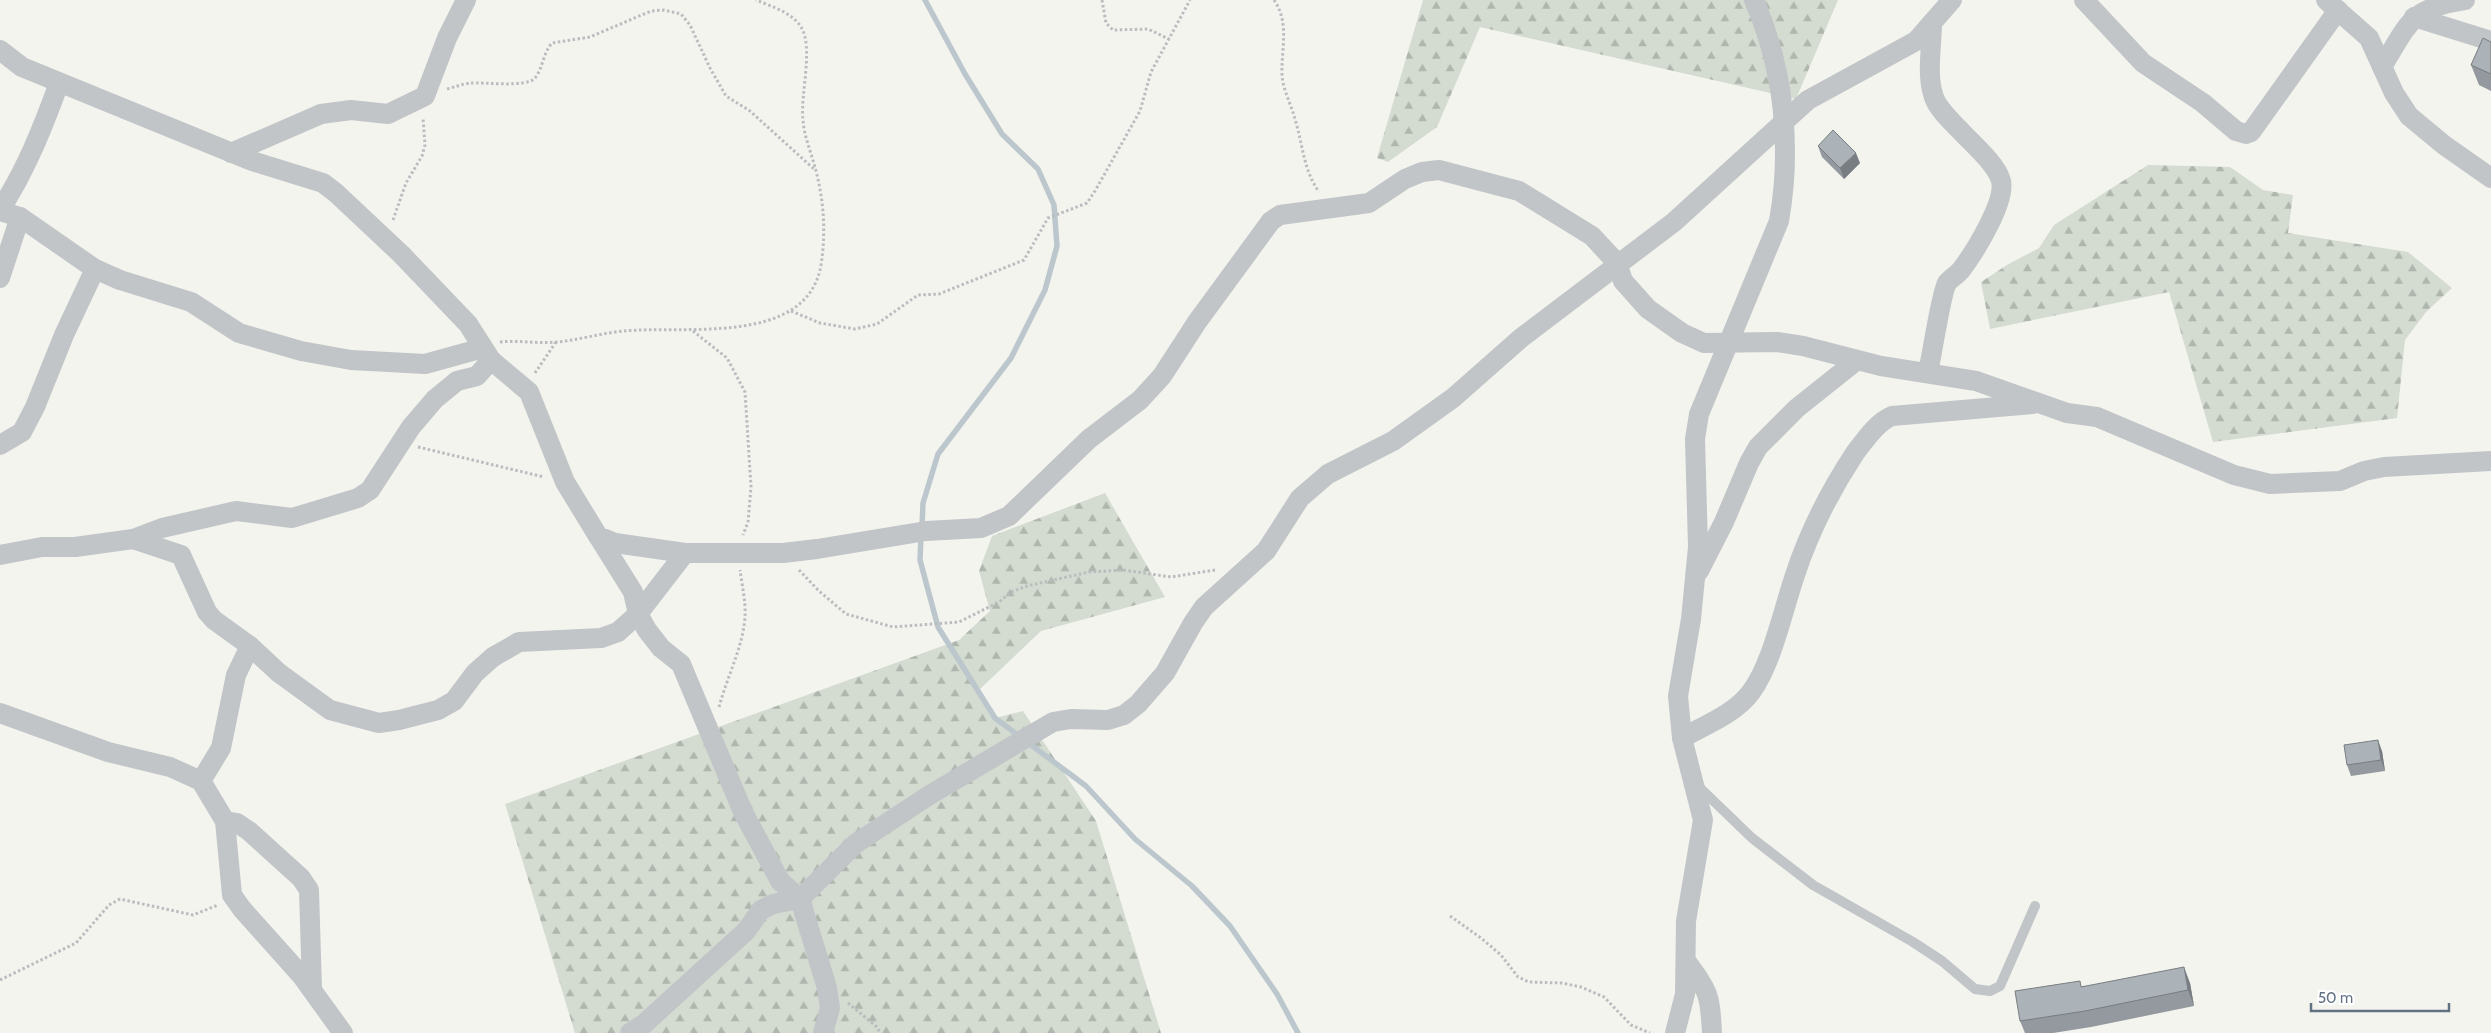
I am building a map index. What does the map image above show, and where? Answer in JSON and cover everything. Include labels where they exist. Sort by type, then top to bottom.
[{"type":"street","points":[[231,153],[321,114],[351,110],[388,114],[425,96],[447,38],[466,0]]},
{"type":"street","points":[[1676,1033],[1685,994],[1686,920],[1703,820],[1682,738],[1678,696],[1692,619],[1698,547],[1695,439],[1699,414],[1779,221],[1784,194],[1784,122],[1777,69],[1766,27],[1754,0]]},
{"type":"street","points":[[630,1033],[644,1024],[746,931],[761,910],[773,904],[800,899],[855,844],[928,796],[1053,722],[1071,719],[1108,720],[1124,715],[1138,704],[1165,673],[1192,623],[1204,607],[1266,551],[1300,498],[1328,474],[1393,441],[1453,398],[1521,338],[1617,263],[1645,246],[1674,222],[1808,100],[1916,41],[1952,0]]},
{"type":"street","points":[[2084,0],[2143,63],[2202,103],[2236,130],[2246,134],[2251,132],[2332,5],[2369,38],[2394,93],[2410,116],[2444,145],[2491,178]]},
{"type":"street","points":[[2382,67],[2414,17],[2443,3],[2465,0]]},
{"type":"street","points":[[2414,17],[2491,42]]},
{"type":"street","points":[[1928,372],[1947,284],[1961,270],[1996,212],[2000,197],[2001,181],[1987,159],[1946,117],[1936,101],[1931,84],[1932,23]]},
{"type":"street","points":[[0,50],[22,67],[59,83],[231,153],[323,184],[388,242],[468,324],[487,354],[529,392],[565,482],[633,592],[638,614],[661,648],[680,664],[743,812],[780,881],[800,899],[828,988],[830,1008],[823,1033]]},
{"type":"street","points":[[59,83],[38,140],[15,187],[0,210],[20,218],[95,269],[120,280],[191,302],[239,333],[301,351],[351,360],[425,364],[487,354]]},
{"type":"street","points":[[598,536],[615,543],[686,553],[783,553],[817,550],[926,531],[982,528],[1009,516],[1089,439],[1140,400],[1162,376],[1197,322],[1271,221],[1280,215],[1370,203],[1404,179],[1422,172],[1439,170],[1519,191],[1592,236],[1617,263],[1622,281],[1648,309],[1675,328],[1704,343],[1777,342],[1803,346],[1856,361],[1976,381],[2066,413],[2098,417],[2234,475],[2270,484],[2340,481],[2364,471],[2384,467],[2491,461]]},
{"type":"street","points":[[0,278],[20,218]]},
{"type":"street","points":[[0,445],[22,432],[35,407],[64,335],[95,269]]},
{"type":"street","points":[[0,555],[42,547],[75,547],[133,539],[162,528],[236,511],[292,518],[358,498],[370,490],[401,443],[434,399],[457,380],[477,376],[487,354]]},
{"type":"street","points":[[1695,578],[1711,550],[1749,463],[1758,447],[1797,408],[1856,361]]},
{"type":"street","points":[[1682,738],[1734,710],[1751,692],[1766,666],[1805,545],[1817,518],[1866,438],[1886,418],[2040,404]]},
{"type":"street","points":[[133,539],[181,555],[207,612],[214,620],[250,646],[279,674],[330,710],[379,723],[438,710],[454,701],[475,673],[519,642],[601,638],[618,632],[638,614],[686,553]]},
{"type":"street","points":[[201,782],[220,748],[236,675],[250,646]]},
{"type":"street","points":[[0,713],[108,752],[170,767],[201,782],[225,821],[232,895],[312,989],[343,1033]]},
{"type":"street","points":[[225,821],[237,823],[249,831],[300,878],[309,890],[312,989]]},
{"type":"street","points":[[1686,961],[1705,986],[1710,1001],[1712,1033]]},
{"type":"lane","points":[[1693,782],[1752,838],[1813,885],[1913,942],[1942,961],[1975,989],[1990,991],[2000,986],[2035,906]]},
{"type":"path","points":[[487,354],[514,340],[556,342],[624,331],[692,330],[748,325],[790,311],[800,305],[814,285],[821,266],[824,235],[824,204],[803,127],[802,107],[806,45],[801,27],[791,17],[756,0]]},
{"type":"path","points":[[1102,0],[1106,23],[1113,30],[1148,29],[1169,39]]},
{"type":"path","points":[[790,311],[820,323],[855,329],[866,328],[877,324],[918,295],[939,294],[1024,260],[1048,218],[1087,203],[1095,191],[1140,111],[1151,72],[1190,0]]},
{"type":"path","points":[[1274,0],[1281,9],[1284,25],[1284,88],[1298,129],[1307,172],[1331,208]]},
{"type":"path","points":[[388,242],[390,225],[406,184],[424,150],[425,96],[467,84],[521,84],[531,81],[535,78],[546,50],[552,43],[590,37],[651,11],[664,10],[681,14],[690,25],[710,68],[726,96],[750,111],[816,171]]},
{"type":"path","points":[[692,330],[727,358],[745,392],[751,487],[748,522],[738,552],[746,616],[741,640],[726,680],[718,717]]},
{"type":"path","points":[[529,392],[534,374],[556,342]]},
{"type":"path","points":[[401,443],[496,464],[565,482]]},
{"type":"path","points":[[783,553],[819,592],[846,614],[893,627],[959,622],[999,602],[1011,592],[1027,586],[1089,572],[1123,570],[1171,577],[1196,575],[1225,568]]},
{"type":"path","points":[[0,980],[76,943],[109,905],[120,900],[193,915],[214,907],[232,895]]},
{"type":"path","points":[[1450,916],[1488,944],[1518,977],[1529,982],[1581,987],[1604,997],[1631,1026],[1650,1033]]},
{"type":"path","points":[[828,988],[877,1027],[880,1033]]},
{"type":"green space","points":[[1423,0],[1838,0],[1796,99],[1480,27],[1437,127],[1388,162],[1377,158]]},
{"type":"green space","points":[[2148,165],[2230,167],[2263,190],[2293,195],[2288,233],[2408,252],[2452,288],[2426,312],[2405,340],[2397,418],[2213,442],[2169,292],[1990,329],[1981,282],[2007,265],[2039,248],[2054,225]]},
{"type":"green space","points":[[1105,493],[1165,597],[1041,631],[979,690],[995,718],[1023,711],[1096,821],[1161,1033],[575,1033],[505,804],[959,640],[990,611],[979,571],[992,536]]},
{"type":"building","points":[[2483,38],[2491,42],[2491,74],[2471,65]]},
{"type":"building","points":[[1833,130],[1856,153],[1840,168],[1818,146]]},
{"type":"building","points":[[2378,740],[2381,760],[2347,765],[2344,745]]},
{"type":"building","points":[[2184,967],[2188,990],[2085,1011],[2020,1021],[2015,991],[2080,981],[2081,987]]},
{"type":"waterway","points":[[922,527],[923,503],[938,454],[1011,358],[1045,290],[1057,246],[1054,205],[1038,169],[1002,134],[965,74],[925,0]]},
{"type":"waterway","points":[[921,536],[920,560],[938,627],[995,718],[1086,786],[1135,839],[1192,886],[1230,926],[1277,994],[1298,1033]]}]
